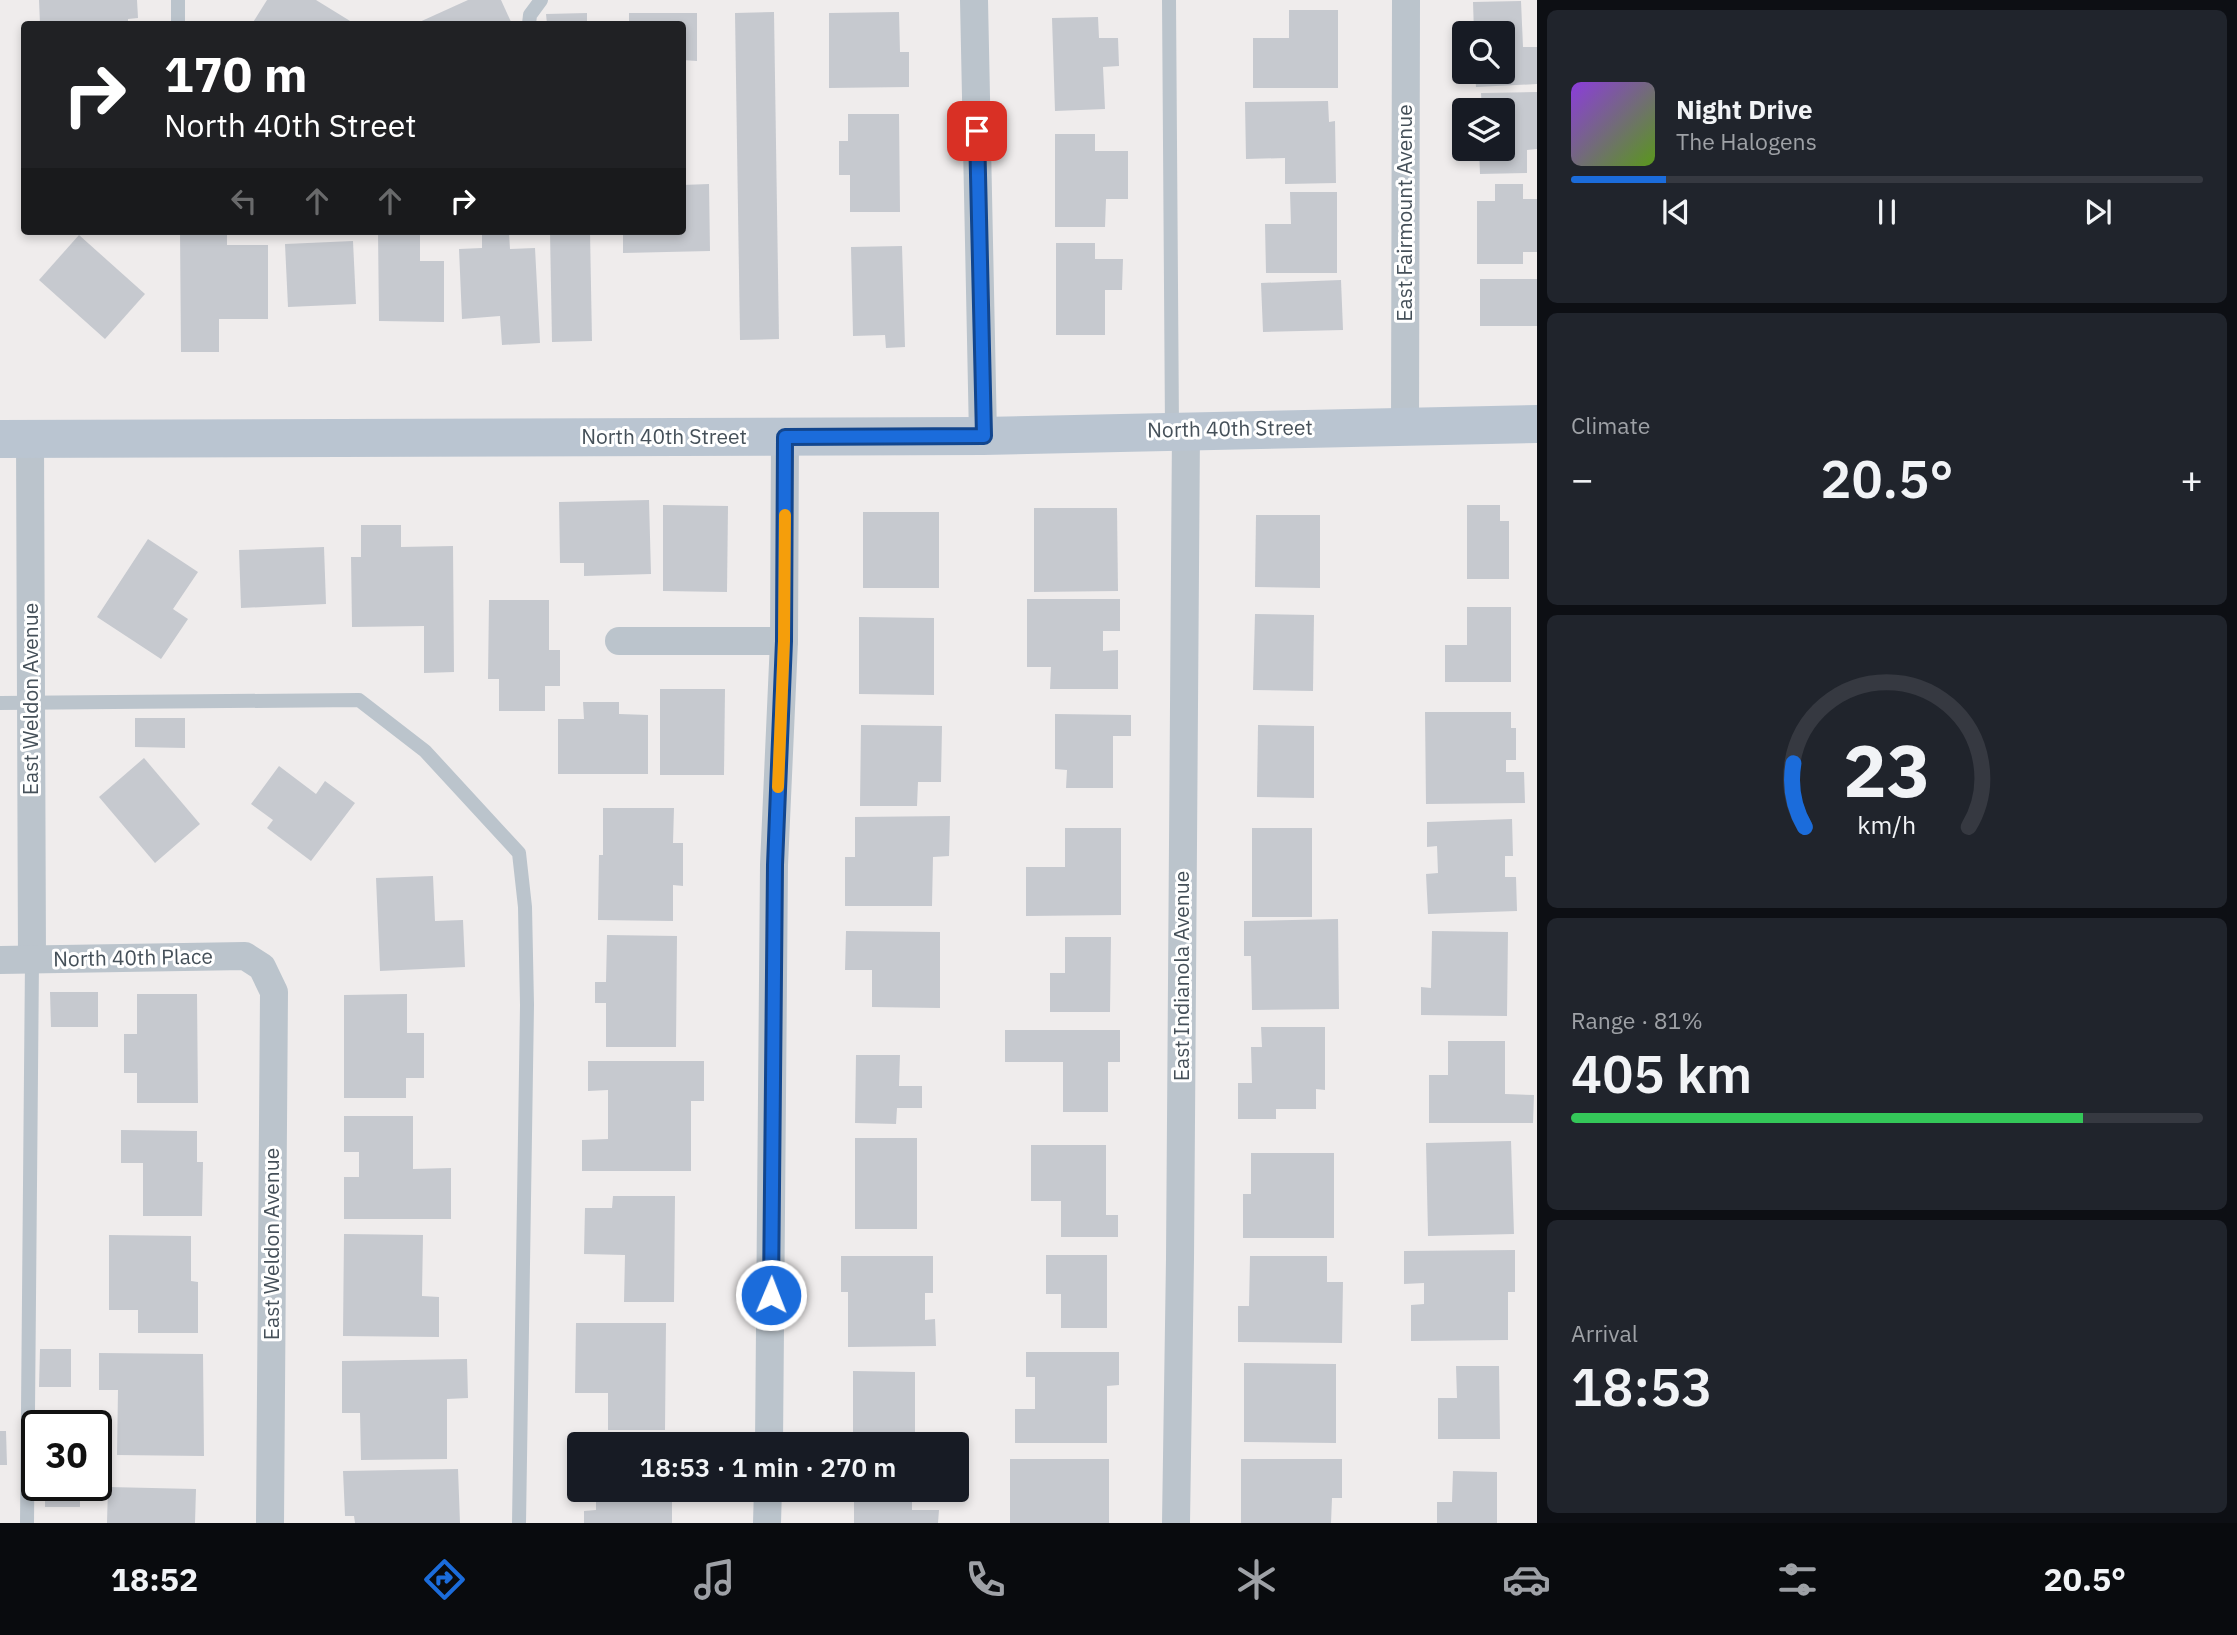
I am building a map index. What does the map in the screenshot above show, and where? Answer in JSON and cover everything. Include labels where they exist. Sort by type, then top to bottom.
[{"type":"main road","name":"North 40th Street","points":[[15,439],[984,436],[1537,424]]},
{"type":"street","points":[[974,0],[984,436]]},
{"type":"street","name":"East Fairmount Avenue","points":[[1405,426],[1406,0]]},
{"type":"street","name":"East Indianola Avenue","points":[[1175,1523],[1180,1245],[1179,430]]},
{"type":"street","points":[[769,1432],[775,865],[784,641],[785,437]]},
{"type":"street","name":"East Weldon Avenue","points":[[15,439],[31,702],[32,960]]},
{"type":"street","points":[[619,641],[784,641]]},
{"type":"street","name":"North 40th Place","points":[[0,960],[245,956],[262,967]]},
{"type":"street","name":"East Weldon Avenue","points":[[262,967],[274,992],[270,1523]]},
{"type":"street","points":[[767,1523],[768,1502]]},
{"type":"lane","points":[[178,0],[178,21]]},
{"type":"lane","points":[[529,21],[530,15],[541,0]]},
{"type":"lane","points":[[1169,0],[1179,430]]},
{"type":"lane","points":[[0,703],[359,700],[425,751],[519,853],[525,907],[527,1005],[519,1523]]},
{"type":"lane","points":[[27,1523],[32,960]]},
{"type":"building","points":[[39,0],[137,0],[138,18],[128,21],[40,21]]},
{"type":"building","points":[[267,0],[316,0],[350,21],[254,21]]},
{"type":"building","points":[[468,0],[501,0],[511,21],[422,21]]},
{"type":"building","points":[[1521,1],[1523,47],[1537,47],[1537,84],[1476,87],[1476,84],[1515,84],[1515,21],[1474,21],[1473,2]]},
{"type":"building","points":[[1289,10],[1338,10],[1338,88],[1253,88],[1253,38],[1289,38]]},
{"type":"building","points":[[774,12],[779,339],[740,340],[735,13]]},
{"type":"building","points":[[899,12],[900,52],[909,52],[909,87],[829,88],[829,13]]},
{"type":"building","points":[[587,13],[587,21],[547,21],[546,14]]},
{"type":"building","points":[[629,13],[697,13],[697,61],[686,60],[686,21],[629,21]]},
{"type":"building","points":[[1098,17],[1099,38],[1118,38],[1119,66],[1103,67],[1105,109],[1055,111],[1052,18]]},
{"type":"building","points":[[1537,92],[1537,149],[1527,150],[1527,173],[1480,174],[1479,161],[1515,161],[1515,98],[1481,98],[1481,93]]},
{"type":"building","points":[[1328,101],[1329,122],[1335,121],[1336,183],[1285,184],[1285,158],[1246,159],[1245,102]]},
{"type":"building","points":[[848,114],[899,114],[900,212],[850,212],[850,175],[839,175],[839,141],[848,141]]},
{"type":"building","points":[[1055,134],[1095,134],[1095,151],[1128,151],[1128,199],[1106,199],[1105,227],[1055,227]]},
{"type":"building","points":[[709,184],[710,251],[623,253],[623,235],[686,235],[686,185]]},
{"type":"building","points":[[1495,184],[1523,184],[1523,199],[1537,199],[1537,252],[1523,252],[1523,264],[1477,264],[1477,201],[1495,201]]},
{"type":"building","points":[[1290,192],[1337,192],[1337,273],[1266,273],[1265,224],[1291,224]]},
{"type":"building","points":[[79,235],[145,294],[105,339],[39,280]]},
{"type":"building","points":[[180,235],[227,235],[227,245],[268,245],[268,319],[219,319],[219,352],[181,352]]},
{"type":"building","points":[[378,235],[420,235],[420,261],[444,261],[444,322],[379,321]]},
{"type":"building","points":[[482,235],[509,235],[510,249],[535,248],[540,343],[502,345],[500,316],[462,319],[459,249],[482,248]]},
{"type":"building","points":[[550,235],[590,235],[592,341],[552,342]]},
{"type":"building","points":[[353,241],[356,304],[288,307],[285,244]]},
{"type":"building","points":[[1056,243],[1095,243],[1095,259],[1123,259],[1122,290],[1105,290],[1105,335],[1056,335]]},
{"type":"building","points":[[902,246],[905,347],[886,348],[885,335],[853,336],[851,247]]},
{"type":"building","points":[[1480,279],[1537,279],[1537,326],[1480,326]]},
{"type":"building","points":[[1341,280],[1343,330],[1263,332],[1261,283]]},
{"type":"building","points":[[649,500],[651,574],[584,576],[584,563],[560,563],[559,502]]},
{"type":"building","points":[[663,505],[728,506],[727,592],[663,591]]},
{"type":"building","points":[[1467,505],[1500,505],[1500,521],[1509,521],[1509,579],[1467,579]]},
{"type":"building","points":[[1034,508],[1117,508],[1118,591],[1034,592]]},
{"type":"building","points":[[863,512],[939,512],[939,588],[863,588]]},
{"type":"building","points":[[1256,515],[1320,515],[1320,588],[1255,587]]},
{"type":"building","points":[[361,525],[401,525],[401,547],[453,546],[454,672],[424,673],[424,626],[352,627],[351,557],[361,557]]},
{"type":"building","points":[[148,539],[198,572],[173,609],[188,619],[161,659],[97,617]]},
{"type":"building","points":[[324,547],[326,604],[241,608],[239,550]]},
{"type":"building","points":[[1027,599],[1120,599],[1120,631],[1103,631],[1103,651],[1118,650],[1118,689],[1050,689],[1051,667],[1027,667]]},
{"type":"building","points":[[489,600],[549,600],[549,650],[560,650],[560,686],[545,686],[545,711],[499,711],[499,679],[488,679]]},
{"type":"building","points":[[1467,607],[1511,607],[1511,682],[1445,682],[1445,645],[1467,645]]},
{"type":"building","points":[[1255,614],[1314,615],[1313,691],[1253,690]]},
{"type":"building","points":[[859,617],[934,618],[934,695],[859,694]]},
{"type":"building","points":[[660,689],[725,689],[724,775],[660,775]]},
{"type":"building","points":[[583,702],[619,702],[619,714],[648,715],[648,774],[558,774],[558,719],[584,719]]},
{"type":"building","points":[[1425,712],[1511,712],[1511,728],[1516,728],[1516,760],[1506,760],[1506,772],[1524,772],[1525,803],[1426,804]]},
{"type":"building","points":[[1055,714],[1131,715],[1131,736],[1113,736],[1113,788],[1066,788],[1067,770],[1055,769]]},
{"type":"building","points":[[135,718],[185,718],[185,748],[135,747]]},
{"type":"building","points":[[861,725],[942,726],[941,782],[918,782],[917,806],[860,806]]},
{"type":"building","points":[[1258,725],[1314,726],[1314,798],[1257,797]]},
{"type":"building","points":[[144,758],[200,824],[155,863],[99,797]]},
{"type":"building","points":[[279,766],[316,794],[325,781],[355,803],[311,861],[267,828],[273,820],[251,804]]},
{"type":"building","points":[[603,808],[674,808],[673,843],[683,843],[683,886],[673,885],[673,921],[598,920]]},
{"type":"building","points":[[950,816],[949,856],[933,857],[932,906],[845,906],[845,857],[855,857],[855,817]]},
{"type":"building","points":[[1512,819],[1513,856],[1505,856],[1505,877],[1516,877],[1517,911],[1428,914],[1426,874],[1438,873],[1437,846],[1427,847],[1427,822]]},
{"type":"building","points":[[1065,828],[1121,828],[1121,915],[1026,916],[1026,867],[1065,867]]},
{"type":"building","points":[[1252,828],[1312,828],[1312,917],[1252,917]]},
{"type":"building","points":[[433,876],[435,921],[463,920],[465,967],[380,971],[376,878]]},
{"type":"building","points":[[1338,919],[1339,1009],[1252,1010],[1251,956],[1244,956],[1244,921]]},
{"type":"building","points":[[846,931],[940,932],[940,1008],[872,1007],[872,970],[845,970]]},
{"type":"building","points":[[1432,931],[1508,932],[1507,1016],[1421,1015],[1421,987],[1431,988]]},
{"type":"building","points":[[607,935],[677,936],[676,1047],[606,1047],[606,1003],[595,1003],[595,982],[606,982]]},
{"type":"building","points":[[1065,937],[1111,937],[1110,1012],[1050,1012],[1050,973],[1065,973]]},
{"type":"building","points":[[50,992],[98,992],[98,1027],[51,1027]]},
{"type":"building","points":[[137,994],[197,994],[198,1103],[137,1103],[137,1073],[124,1073],[124,1034],[137,1034]]},
{"type":"building","points":[[407,994],[407,1033],[424,1033],[424,1078],[406,1078],[406,1098],[344,1098],[344,995]]},
{"type":"building","points":[[1261,1027],[1325,1027],[1325,1090],[1316,1089],[1316,1109],[1276,1109],[1276,1119],[1238,1119],[1238,1083],[1252,1083],[1251,1047],[1262,1047]]},
{"type":"building","points":[[1005,1030],[1120,1030],[1120,1062],[1108,1062],[1108,1112],[1063,1112],[1063,1062],[1005,1062]]},
{"type":"building","points":[[1448,1041],[1505,1041],[1505,1094],[1534,1095],[1533,1123],[1429,1123],[1429,1075],[1448,1075]]},
{"type":"building","points":[[856,1055],[900,1055],[899,1086],[922,1086],[922,1108],[897,1108],[896,1124],[855,1123]]},
{"type":"building","points":[[588,1061],[704,1061],[704,1101],[691,1101],[691,1171],[582,1171],[582,1140],[608,1139],[608,1090],[588,1091]]},
{"type":"building","points":[[344,1116],[413,1116],[413,1169],[451,1168],[451,1219],[344,1219],[344,1177],[359,1177],[359,1152],[344,1152]]},
{"type":"building","points":[[121,1130],[197,1131],[197,1162],[203,1162],[202,1216],[143,1216],[143,1163],[121,1163]]},
{"type":"building","points":[[855,1138],[917,1138],[917,1229],[855,1229]]},
{"type":"building","points":[[1511,1141],[1514,1234],[1428,1236],[1426,1143]]},
{"type":"building","points":[[1031,1145],[1106,1145],[1106,1215],[1118,1215],[1118,1237],[1061,1237],[1061,1201],[1031,1201]]},
{"type":"building","points":[[1251,1153],[1334,1153],[1334,1238],[1243,1238],[1243,1194],[1251,1194]]},
{"type":"building","points":[[613,1196],[675,1196],[674,1302],[624,1302],[625,1255],[584,1254],[585,1208],[612,1208]]},
{"type":"building","points":[[344,1234],[423,1235],[422,1296],[439,1297],[439,1337],[343,1336]]},
{"type":"building","points":[[109,1235],[191,1236],[191,1281],[198,1282],[198,1333],[138,1333],[138,1310],[109,1310]]},
{"type":"building","points":[[1515,1250],[1515,1292],[1508,1292],[1508,1340],[1411,1341],[1411,1305],[1424,1304],[1424,1283],[1404,1284],[1404,1251]]},
{"type":"building","points":[[1046,1255],[1107,1255],[1107,1328],[1061,1328],[1061,1294],[1046,1294]]},
{"type":"building","points":[[841,1256],[933,1256],[933,1293],[925,1293],[925,1320],[935,1319],[936,1346],[848,1347],[848,1292],[841,1292]]},
{"type":"building","points":[[1250,1256],[1327,1256],[1327,1282],[1343,1282],[1342,1343],[1238,1342],[1238,1306],[1249,1306]]},
{"type":"building","points":[[576,1323],[666,1323],[665,1430],[608,1430],[608,1393],[575,1393]]},
{"type":"building","points":[[40,1349],[71,1349],[71,1387],[39,1387]]},
{"type":"building","points":[[1026,1352],[1119,1352],[1119,1385],[1107,1386],[1107,1443],[1015,1443],[1015,1409],[1035,1409],[1035,1377],[1026,1377]]},
{"type":"building","points":[[99,1353],[203,1354],[204,1456],[117,1455],[118,1390],[99,1390]]},
{"type":"building","points":[[467,1359],[468,1398],[447,1399],[447,1459],[361,1460],[360,1413],[342,1413],[342,1361]]},
{"type":"building","points":[[1244,1363],[1336,1364],[1336,1443],[1244,1442]]},
{"type":"building","points":[[1456,1366],[1499,1366],[1500,1439],[1438,1439],[1438,1398],[1457,1398]]},
{"type":"building","points":[[853,1371],[915,1372],[915,1432],[853,1432]]},
{"type":"building","points":[[0,1431],[6,1431],[7,1465],[0,1465]]},
{"type":"building","points":[[1010,1459],[1109,1459],[1109,1523],[1010,1523]]},
{"type":"building","points":[[1241,1459],[1342,1459],[1342,1498],[1332,1498],[1331,1523],[1241,1523]]},
{"type":"building","points":[[458,1469],[460,1523],[355,1523],[354,1516],[345,1516],[343,1471]]},
{"type":"building","points":[[1453,1471],[1497,1472],[1497,1523],[1437,1523],[1437,1502],[1452,1502]]},
{"type":"building","points":[[112,1487],[196,1489],[195,1523],[107,1523],[108,1501],[112,1501]]},
{"type":"building","points":[[45,1501],[80,1501],[80,1507],[45,1507]]},
{"type":"building","points":[[596,1502],[672,1502],[672,1523],[584,1523],[584,1511],[596,1510]]},
{"type":"building","points":[[854,1502],[912,1502],[912,1510],[939,1510],[938,1523],[854,1523]]},
{"type":"slow traffic","points":[[778,787],[784,641],[785,515]]},
{"type":"route","points":[[771,1295],[775,865],[784,641],[785,437],[984,436],[977,131]]}]
